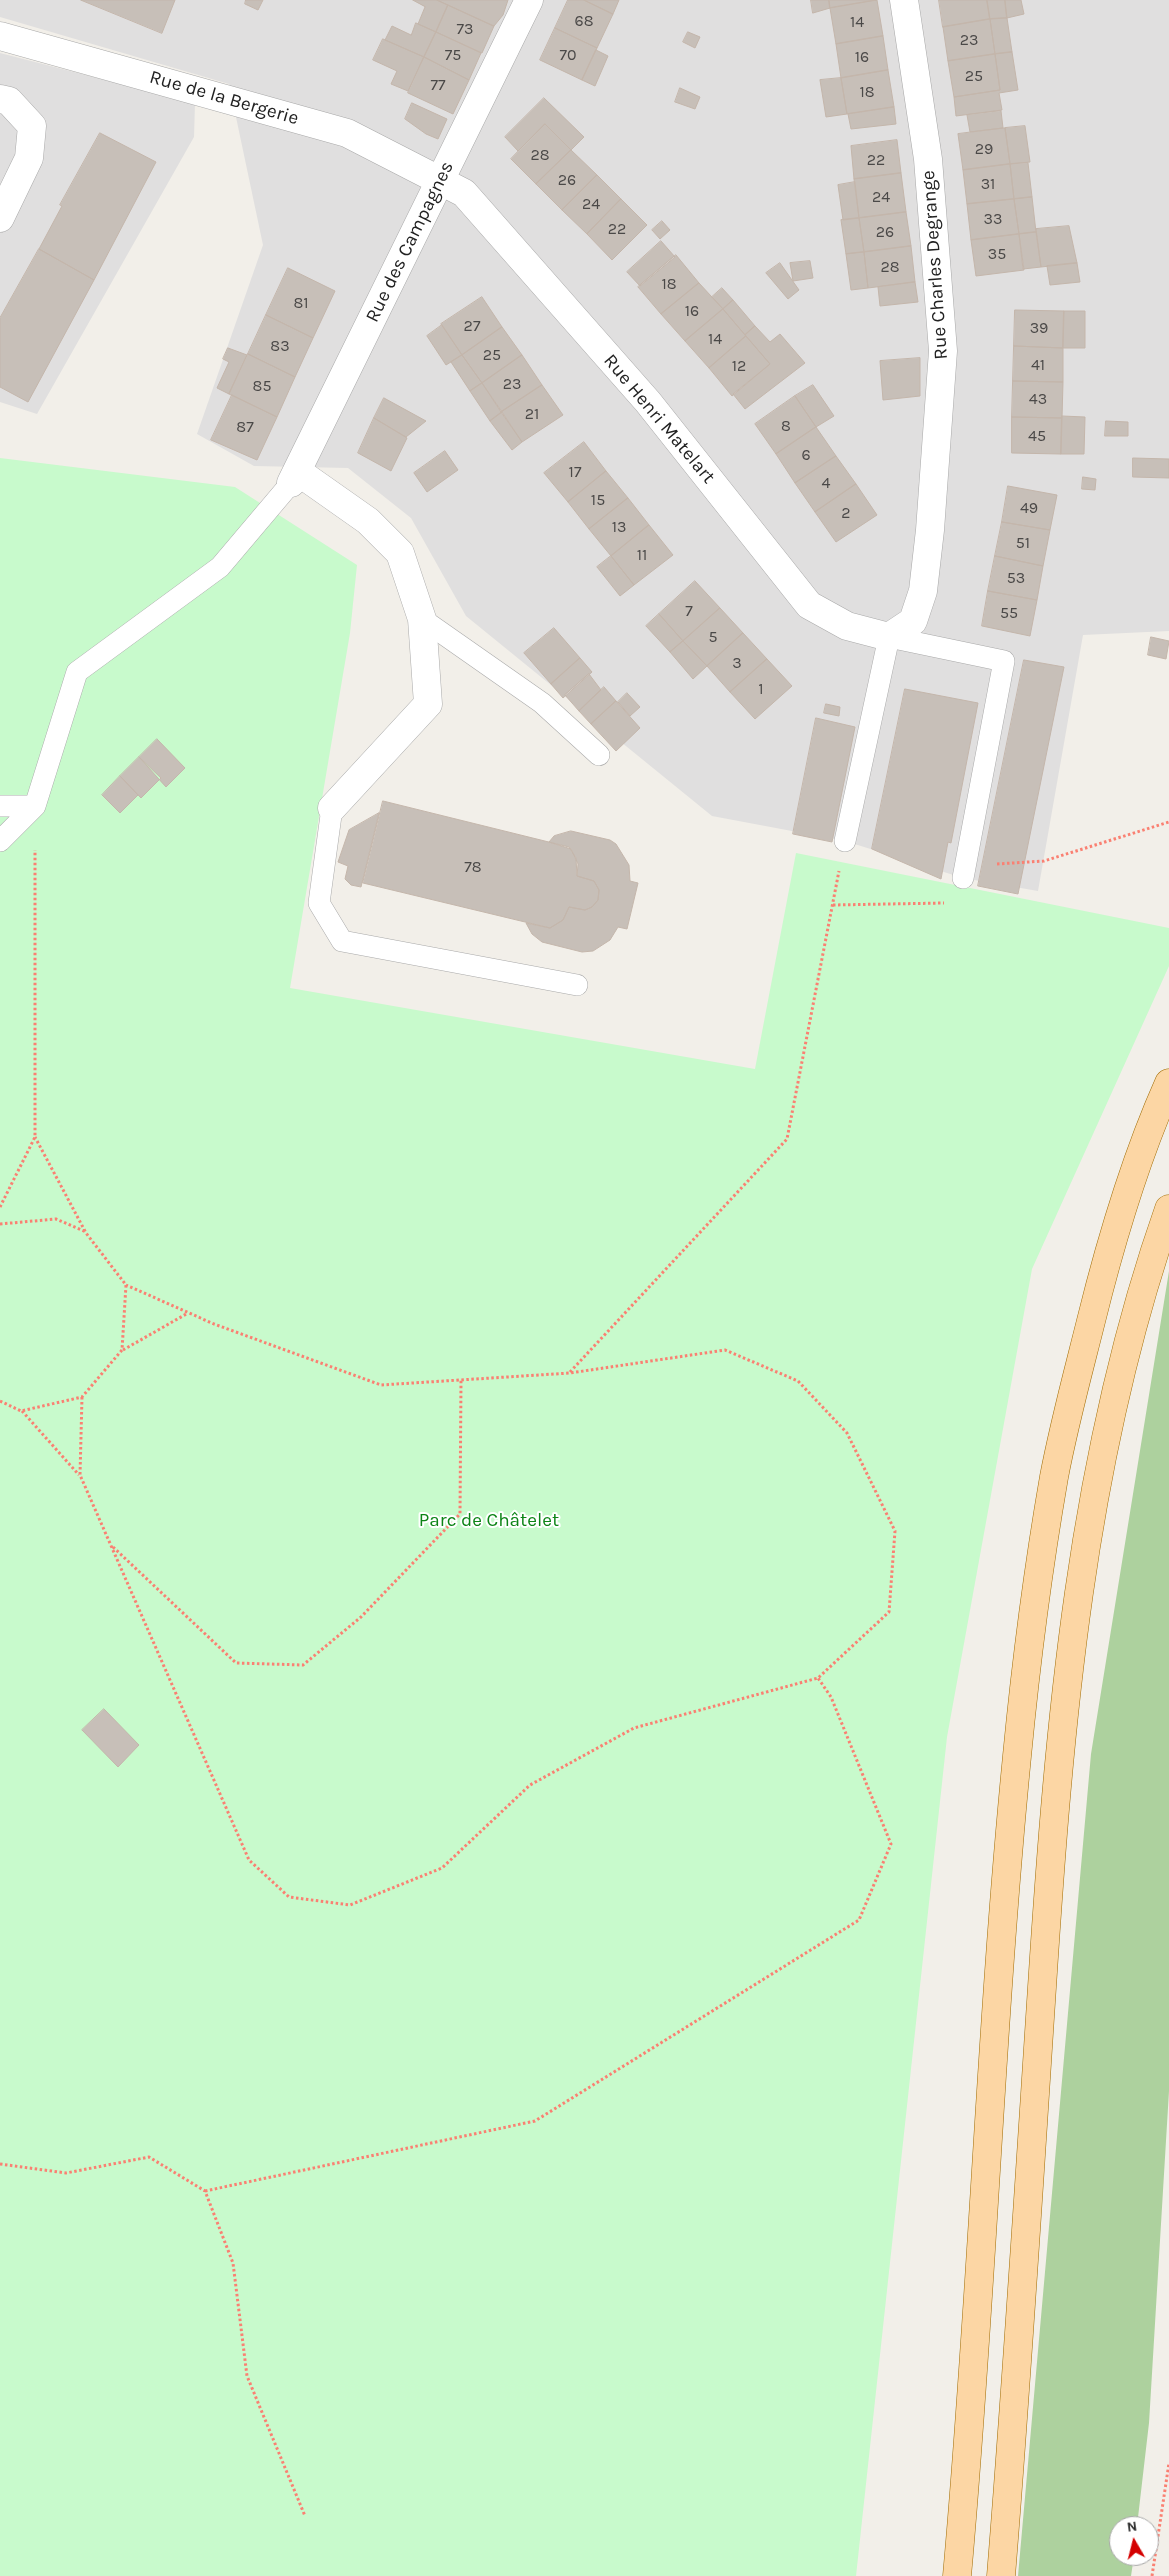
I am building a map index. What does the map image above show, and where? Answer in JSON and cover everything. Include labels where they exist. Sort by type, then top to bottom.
[{"type":"main road","points":[[958,2576],[978,2301],[1000,1940],[1027,1660],[1055,1474],[1072,1396],[1116,1228],[1139,1157],[1169,1082]]},
{"type":"main road","points":[[1001,2576],[1048,1897],[1070,1658],[1082,1570],[1114,1405],[1158,1241],[1169,1209]]},
{"type":"street","name":"Rue des Campagnes","points":[[294,477],[529,0]]},
{"type":"street","name":"Rue Charles Degrange","points":[[889,638],[913,621],[923,591],[930,530],[943,351],[928,159],[904,0]]},
{"type":"street","name":"Rue de la Bergerie","points":[[0,36],[347,133],[441,181]]},
{"type":"street","points":[[0,99],[10,102],[32,126],[29,158],[0,218]]},
{"type":"street","name":"Rue Henri Matelart","points":[[441,181],[464,193],[648,402],[809,605],[847,626],[889,638]]},
{"type":"street","points":[[294,477],[368,521],[400,553],[422,619],[428,704],[332,808]]},
{"type":"lane","points":[[0,841],[35,806],[77,672],[220,567],[294,477]]},
{"type":"lane","points":[[422,619],[542,702],[599,755]]},
{"type":"lane","points":[[845,841],[889,638],[1004,661],[963,872]]},
{"type":"lane","points":[[0,806],[35,806]]},
{"type":"lane","points":[[332,808],[319,903],[342,941],[577,985]]},
{"type":"path","points":[[0,1207],[35,1137],[35,806]]},
{"type":"path","points":[[832,904],[958,903],[963,872],[1044,861],[1169,822]]},
{"type":"path","points":[[570,1373],[787,1139],[845,841]]},
{"type":"path","points":[[0,1401],[21,1410],[80,1475],[249,1860],[289,1897],[350,1905],[442,1868],[530,1785],[634,1728],[818,1678],[889,1612],[895,1531],[846,1433],[798,1381],[724,1350],[570,1373],[381,1385],[188,1313],[126,1285],[86,1232],[35,1137]]},
{"type":"path","points":[[0,1224],[56,1219],[86,1232]]},
{"type":"path","points":[[122,1350],[126,1285]]},
{"type":"path","points":[[21,1410],[82,1397],[122,1350],[188,1313]]},
{"type":"path","points":[[110,1544],[236,1663],[303,1665],[361,1617],[460,1514],[460,1380]]},
{"type":"path","points":[[80,1475],[82,1397]]},
{"type":"path","points":[[205,2191],[536,2121],[859,1920],[890,1844],[831,1697],[818,1678]]},
{"type":"path","points":[[0,2164],[66,2173],[149,2157],[205,2191],[233,2263],[247,2376],[305,2516]]},
{"type":"path","points":[[1152,2576],[1169,2463]]},
{"type":"shaded area","points":[[0,0],[1169,0],[1169,631],[1083,635],[1038,891],[963,878],[845,841],[712,816],[466,616],[411,518],[348,468],[254,466],[197,434],[263,245],[229,84],[0,17]]},
{"type":"shaded area","points":[[0,53],[195,103],[194,137],[37,414],[0,402]]},
{"type":"green space","name":"Parc de Châtelet","points":[[0,458],[235,487],[357,565],[350,633],[290,988],[755,1069],[796,853],[1169,928],[1169,966],[1032,1269],[947,1737],[856,2576],[0,2576]]},
{"type":"green space","points":[[1169,1271],[1169,2091],[1149,2423],[1138,2516],[1109,2516],[1109,2566],[1132,2566],[1131,2576],[1018,2576],[1091,1754]]},
{"type":"building","points":[[81,0],[175,0],[162,33]]},
{"type":"building","points":[[246,0],[263,0],[258,10],[245,4]]},
{"type":"building","points":[[413,0],[437,0],[448,5],[436,32],[418,24],[425,7]]},
{"type":"building","points":[[437,0],[508,0],[503,15],[494,26]]},
{"type":"building","points":[[568,0],[584,0],[613,14],[597,48],[555,28]]},
{"type":"building","points":[[584,0],[619,0],[613,14]]},
{"type":"building","points":[[811,0],[829,0],[830,8],[813,13]]},
{"type":"building","points":[[829,0],[877,0],[830,8]]},
{"type":"building","points":[[877,0],[883,36],[836,44],[830,8]]},
{"type":"building","points":[[939,0],[987,0],[990,19],[943,27]]},
{"type":"building","points":[[987,0],[1005,0],[1007,18],[990,19]]},
{"type":"building","points":[[1005,0],[1021,0],[1024,14],[1007,18]]},
{"type":"building","points":[[448,5],[494,26],[482,53],[436,32]]},
{"type":"building","points":[[1007,18],[1012,52],[995,54],[990,19]]},
{"type":"building","points":[[990,19],[995,54],[948,61],[943,27]]},
{"type":"building","points":[[416,23],[436,32],[424,57],[385,40],[392,26],[411,35]]},
{"type":"building","points":[[555,28],[597,48],[582,80],[540,60]]},
{"type":"building","points":[[436,32],[481,53],[469,80],[424,57]]},
{"type":"building","points":[[688,32],[700,37],[695,48],[683,42]]},
{"type":"building","points":[[883,36],[888,70],[841,78],[836,44]]},
{"type":"building","points":[[383,39],[424,57],[408,91],[391,84],[397,71],[373,60]]},
{"type":"building","points":[[596,50],[608,56],[595,86],[582,80]]},
{"type":"building","points":[[1012,52],[1018,90],[999,93],[1002,110],[956,116],[954,97],[1000,90],[995,54]]},
{"type":"building","points":[[995,54],[1000,90],[954,97],[948,61]]},
{"type":"building","points":[[424,57],[469,80],[453,114],[408,93]]},
{"type":"building","points":[[888,70],[894,107],[847,114],[841,78]]},
{"type":"building","points":[[841,78],[847,114],[826,117],[820,80]]},
{"type":"building","points":[[680,88],[700,97],[695,109],[675,102]]},
{"type":"building","points":[[544,98],[584,137],[571,150],[545,124],[518,151],[505,137]]},
{"type":"building","points":[[412,103],[447,119],[438,139],[426,134],[405,119]]},
{"type":"building","points":[[894,107],[896,124],[851,129],[848,114]]},
{"type":"building","points":[[1001,111],[1003,128],[970,132],[967,115]]},
{"type":"building","points":[[545,124],[571,150],[536,184],[511,159]]},
{"type":"building","points":[[1025,126],[1030,162],[1010,164],[1005,128]]},
{"type":"building","points":[[1005,128],[1010,164],[963,170],[958,134]]},
{"type":"building","points":[[100,133],[156,162],[94,280],[39,249],[62,206],[60,205]]},
{"type":"building","points":[[897,140],[901,173],[854,179],[851,146]]},
{"type":"building","points":[[571,150],[597,175],[562,210],[536,184]]},
{"type":"building","points":[[1028,163],[1032,197],[1014,199],[1010,164]]},
{"type":"building","points":[[1010,164],[1014,199],[967,204],[963,170]]},
{"type":"building","points":[[901,173],[906,212],[859,218],[854,179]]},
{"type":"building","points":[[597,175],[621,199],[587,234],[562,210]]},
{"type":"building","points":[[855,182],[859,218],[843,220],[838,185]]},
{"type":"building","points":[[1032,197],[1036,232],[1019,234],[1014,199]]},
{"type":"building","points":[[621,199],[647,225],[612,260],[587,234]]},
{"type":"building","points":[[1014,199],[1019,234],[971,240],[967,204]]},
{"type":"building","points":[[906,212],[911,246],[864,252],[859,218]]},
{"type":"building","points":[[859,218],[864,252],[846,254],[841,220]]},
{"type":"building","points":[[662,221],[670,230],[660,239],[652,230]]},
{"type":"building","points":[[1069,226],[1077,263],[1041,267],[1036,229]]},
{"type":"building","points":[[1036,232],[1041,267],[1023,269],[1019,234]]},
{"type":"building","points":[[1019,234],[1024,270],[976,276],[971,240]]},
{"type":"building","points":[[661,241],[675,257],[640,286],[627,272]]},
{"type":"building","points":[[911,246],[915,282],[868,288],[864,252]]},
{"type":"building","points":[[39,249],[94,280],[28,402],[0,387],[0,318]]},
{"type":"building","points":[[864,252],[868,288],[851,290],[846,254]]},
{"type":"building","points":[[676,255],[699,283],[661,314],[638,287]]},
{"type":"building","points":[[810,261],[813,278],[793,281],[790,263]]},
{"type":"building","points":[[780,263],[799,290],[788,299],[766,273]]},
{"type":"building","points":[[1077,263],[1080,282],[1050,285],[1047,266]]},
{"type":"building","points":[[288,268],[335,291],[313,338],[266,315]]},
{"type":"building","points":[[915,282],[918,302],[880,306],[878,287]]},
{"type":"building","points":[[699,283],[723,309],[685,341],[661,314]]},
{"type":"building","points":[[722,288],[733,300],[723,309],[712,297]]},
{"type":"building","points":[[482,297],[502,327],[462,355],[441,324]]},
{"type":"building","points":[[733,300],[755,326],[745,335],[723,309]]},
{"type":"building","points":[[723,309],[746,336],[709,368],[685,341]]},
{"type":"building","points":[[1015,310],[1064,311],[1063,348],[1014,346]]},
{"type":"building","points":[[1064,311],[1085,311],[1085,348],[1063,348]]},
{"type":"building","points":[[266,315],[313,338],[295,377],[248,354]]},
{"type":"building","points":[[442,325],[462,355],[446,365],[427,336]]},
{"type":"building","points":[[755,326],[770,342],[780,334],[805,363],[745,409],[733,394],[770,364],[745,335]]},
{"type":"building","points":[[502,327],[522,355],[482,383],[462,355]]},
{"type":"building","points":[[746,336],[770,364],[732,396],[709,368]]},
{"type":"building","points":[[1014,346],[1063,348],[1063,382],[1013,381]]},
{"type":"building","points":[[228,348],[247,355],[229,394],[217,388],[229,362],[223,359]]},
{"type":"building","points":[[248,354],[295,377],[277,417],[229,394]]},
{"type":"building","points":[[462,355],[482,383],[470,391],[451,362]]},
{"type":"building","points":[[522,355],[542,385],[501,412],[482,383]]},
{"type":"building","points":[[920,358],[920,396],[883,400],[880,361]]},
{"type":"building","points":[[1013,381],[1063,382],[1062,418],[1012,417]]},
{"type":"building","points":[[482,383],[502,412],[490,421],[470,391]]},
{"type":"building","points":[[542,385],[563,415],[522,442],[501,412]]},
{"type":"building","points":[[813,385],[834,416],[816,427],[795,396]]},
{"type":"building","points":[[232,395],[277,417],[257,460],[211,440]]},
{"type":"building","points":[[795,396],[816,427],[776,454],[755,424]]},
{"type":"building","points":[[384,398],[426,421],[406,437],[374,418]]},
{"type":"building","points":[[502,412],[522,442],[512,450],[490,421]]},
{"type":"building","points":[[1062,416],[1085,417],[1084,454],[1061,454]]},
{"type":"building","points":[[1012,417],[1062,418],[1061,454],[1012,453]]},
{"type":"building","points":[[374,418],[407,438],[391,471],[358,453]]},
{"type":"building","points":[[1106,421],[1128,422],[1128,436],[1105,436]]},
{"type":"building","points":[[816,427],[836,456],[795,483],[776,454]]},
{"type":"building","points":[[584,442],[606,471],[568,502],[544,473]]},
{"type":"building","points":[[445,451],[458,470],[427,492],[414,473]]},
{"type":"building","points":[[836,456],[856,484],[815,512],[795,483]]},
{"type":"building","points":[[1133,458],[1169,459],[1169,478],[1133,477]]},
{"type":"building","points":[[606,471],[628,498],[589,529],[568,502]]},
{"type":"building","points":[[1083,477],[1096,479],[1095,490],[1082,489]]},
{"type":"building","points":[[856,484],[877,515],[836,542],[815,512]]},
{"type":"building","points":[[1008,486],[1057,495],[1050,530],[1002,522]]},
{"type":"building","points":[[628,498],[649,525],[611,556],[589,529]]},
{"type":"building","points":[[1002,522],[1050,530],[1043,566],[995,556]]},
{"type":"building","points":[[649,525],[673,555],[634,585],[611,556]]},
{"type":"building","points":[[611,556],[634,585],[620,596],[597,567]]},
{"type":"building","points":[[995,556],[1043,566],[1037,600],[988,591]]},
{"type":"building","points":[[695,581],[720,608],[683,641],[659,614]]},
{"type":"building","points":[[988,591],[1037,600],[1030,636],[982,626]]},
{"type":"building","points":[[720,608],[743,633],[707,666],[683,641]]},
{"type":"building","points":[[659,614],[683,641],[670,652],[646,626]]},
{"type":"building","points":[[554,628],[580,658],[551,684],[524,653]]},
{"type":"building","points":[[743,633],[767,659],[730,692],[707,666]]},
{"type":"building","points":[[1151,637],[1169,641],[1166,659],[1148,655]]},
{"type":"building","points":[[683,641],[707,666],[693,679],[670,652]]},
{"type":"building","points":[[580,658],[592,672],[563,698],[551,684]]},
{"type":"building","points":[[767,659],[792,686],[755,719],[730,692]]},
{"type":"building","points":[[1024,660],[1064,667],[1018,894],[978,886]]},
{"type":"building","points":[[589,674],[601,690],[579,711],[565,695]]},
{"type":"building","points":[[604,687],[616,701],[591,724],[579,711]]},
{"type":"building","points":[[905,689],[978,703],[951,843],[948,842],[941,879],[872,849]]},
{"type":"building","points":[[627,693],[640,707],[630,716],[618,702]]},
{"type":"building","points":[[616,701],[640,728],[616,751],[591,724]]},
{"type":"building","points":[[826,704],[840,707],[839,716],[824,713]]},
{"type":"building","points":[[816,718],[855,727],[832,842],[793,834]]},
{"type":"building","points":[[157,739],[185,768],[166,787],[139,757]]},
{"type":"building","points":[[139,757],[161,778],[141,798],[120,776]]},
{"type":"building","points":[[120,776],[138,795],[120,813],[102,795]]},
{"type":"building","points":[[383,801],[569,847],[576,858],[577,876],[594,881],[599,890],[598,900],[592,907],[585,910],[569,907],[563,920],[550,928],[363,883]]},
{"type":"building","points":[[379,813],[361,887],[351,885],[345,879],[348,866],[338,862],[349,830]]},
{"type":"building","points":[[571,831],[610,840],[616,844],[629,865],[630,881],[638,883],[627,929],[618,927],[610,940],[593,951],[582,952],[542,942],[532,934],[526,923],[550,928],[563,920],[569,907],[585,910],[592,907],[598,900],[599,890],[594,881],[577,876],[578,864],[571,849],[549,842],[554,836]]},
{"type":"building","points":[[104,1709],[139,1745],[118,1767],[82,1730]]}]
